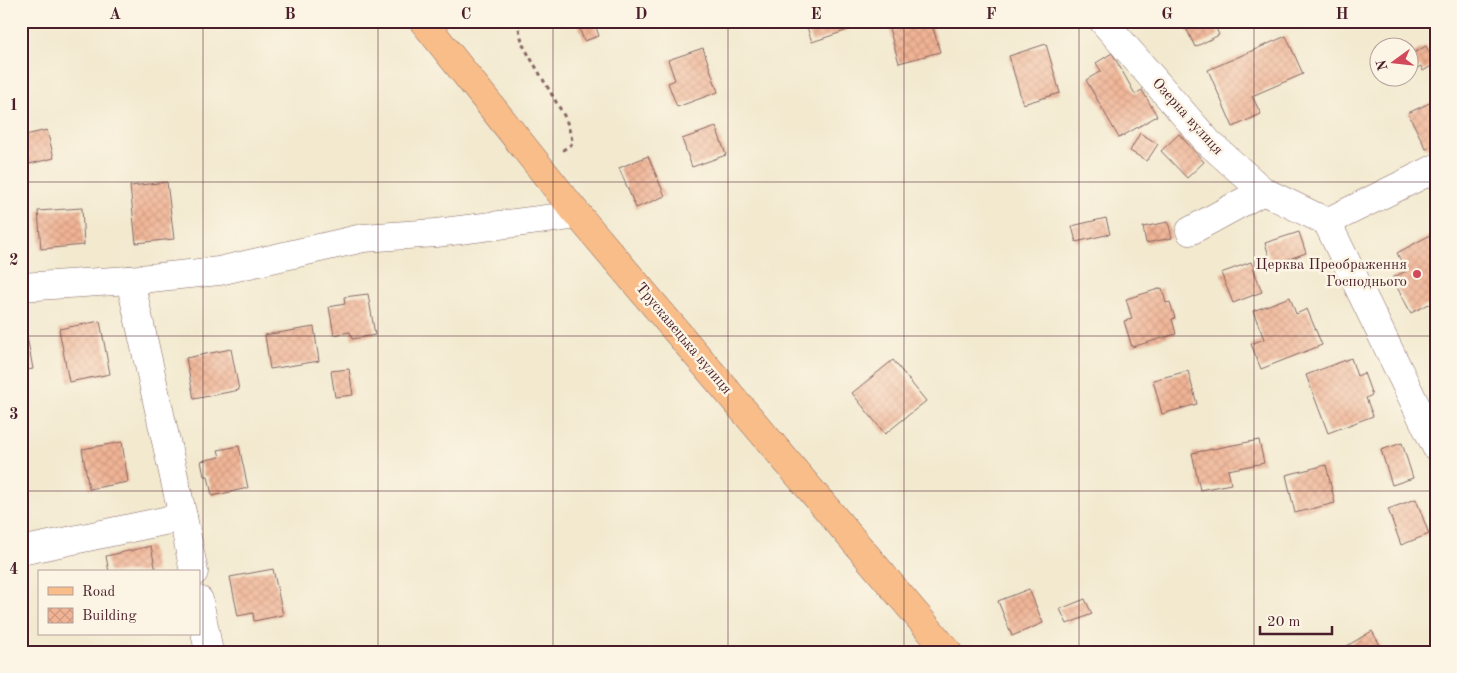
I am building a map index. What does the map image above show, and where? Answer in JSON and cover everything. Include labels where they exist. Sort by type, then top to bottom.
[{"type":"main road","name":"Трускавецька вулиця","points":[[423,21],[578,215],[948,652]]},
{"type":"street","name":"Озерна вулиця","points":[[1103,21],[1208,142],[1263,191],[1327,222]]},
{"type":"street","points":[[1436,168],[1327,222],[1436,447]]},
{"type":"street","points":[[1190,231],[1263,191]]},
{"type":"street","points":[[21,287],[130,280],[219,271],[363,238],[436,233],[578,215]]},
{"type":"street","points":[[130,280],[194,570]]},
{"type":"street","points":[[21,550],[183,517]]},
{"type":"street","points":[[200,606],[208,652]]},
{"type":"path","points":[[516,21],[523,45],[566,119],[573,143],[538,166]]},
{"type":"building","points":[[577,21],[594,21],[599,36],[584,41]]},
{"type":"building","points":[[805,21],[845,21],[848,30],[812,42]]},
{"type":"building","points":[[887,21],[931,21],[940,52],[899,63]]},
{"type":"building","points":[[1183,21],[1213,21],[1219,35],[1195,47]]},
{"type":"building","points":[[1286,36],[1303,74],[1252,96],[1261,114],[1233,127],[1208,70]]},
{"type":"building","points":[[1046,44],[1060,93],[1023,104],[1009,56]]},
{"type":"building","points":[[1426,46],[1435,64],[1423,71],[1420,67],[1420,49]]},
{"type":"building","points":[[703,48],[718,92],[677,107],[668,83],[675,80],[668,60]]},
{"type":"building","points":[[1112,53],[1135,94],[1142,90],[1157,116],[1119,138],[1086,80],[1101,71],[1096,63]]},
{"type":"building","points":[[1436,100],[1436,144],[1426,149],[1408,113]]},
{"type":"building","points":[[716,127],[726,155],[692,167],[682,139]]},
{"type":"building","points":[[47,130],[54,158],[21,166],[21,136]]},
{"type":"building","points":[[1140,133],[1158,144],[1147,161],[1130,151]]},
{"type":"building","points":[[1179,134],[1204,162],[1187,178],[1161,151]]},
{"type":"building","points":[[648,156],[665,196],[636,208],[619,168]]},
{"type":"building","points":[[167,182],[174,239],[136,243],[130,186]]},
{"type":"building","points":[[82,208],[84,245],[41,249],[38,211]]},
{"type":"building","points":[[1106,218],[1110,234],[1076,242],[1072,226]]},
{"type":"building","points":[[1168,222],[1172,238],[1146,243],[1143,227]]},
{"type":"building","points":[[1299,232],[1306,253],[1272,265],[1265,243]]},
{"type":"building","name":"Церква Преображення Господнього","points":[[1436,232],[1436,316],[1429,304],[1411,313],[1392,278],[1406,271],[1397,253]]},
{"type":"building","points":[[1251,262],[1262,292],[1233,303],[1221,273]]},
{"type":"building","points":[[1162,288],[1166,303],[1170,302],[1175,318],[1172,319],[1176,334],[1132,347],[1124,321],[1132,319],[1126,299]]},
{"type":"building","points":[[368,294],[375,335],[352,339],[350,332],[334,335],[329,307],[345,304],[344,297]]},
{"type":"building","points":[[1290,297],[1296,314],[1307,309],[1322,345],[1261,369],[1251,344],[1264,339],[1253,311]]},
{"type":"building","points":[[24,320],[33,369],[21,371],[21,321]]},
{"type":"building","points":[[100,321],[110,374],[69,382],[59,329]]},
{"type":"building","points":[[314,327],[319,361],[270,369],[265,335]]},
{"type":"building","points":[[231,349],[239,390],[194,399],[186,358]]},
{"type":"building","points":[[1351,358],[1357,376],[1364,373],[1372,395],[1366,398],[1373,416],[1328,433],[1306,375]]},
{"type":"building","points":[[893,360],[926,401],[885,434],[852,393]]},
{"type":"building","points":[[349,369],[353,395],[335,397],[331,371]]},
{"type":"building","points":[[1188,371],[1197,404],[1162,414],[1153,380]]},
{"type":"building","points":[[1259,440],[1264,463],[1228,470],[1231,484],[1200,490],[1192,453]]},
{"type":"building","points":[[122,442],[128,482],[89,489],[82,449]]},
{"type":"building","points":[[1402,443],[1413,478],[1392,485],[1381,450]]},
{"type":"building","points":[[239,446],[248,488],[212,496],[208,476],[204,476],[201,461],[220,457],[218,450]]},
{"type":"building","points":[[1326,465],[1335,503],[1295,513],[1286,475]]},
{"type":"building","points":[[1416,499],[1429,534],[1401,545],[1388,509]]},
{"type":"building","points":[[151,546],[156,570],[109,570],[106,556]]},
{"type":"building","points":[[273,569],[283,615],[254,621],[253,613],[238,616],[230,577]]},
{"type":"building","points":[[1029,589],[1043,623],[1012,636],[998,601]]},
{"type":"building","points":[[1085,599],[1092,614],[1067,624],[1060,609]]},
{"type":"building","points":[[1372,631],[1384,652],[1337,652]]},
{"type":"building","points":[[302,647],[303,652],[285,652],[285,651]]},
{"type":"place","name":"Церква Преображення Господнього","points":[[1417,274]]}]
